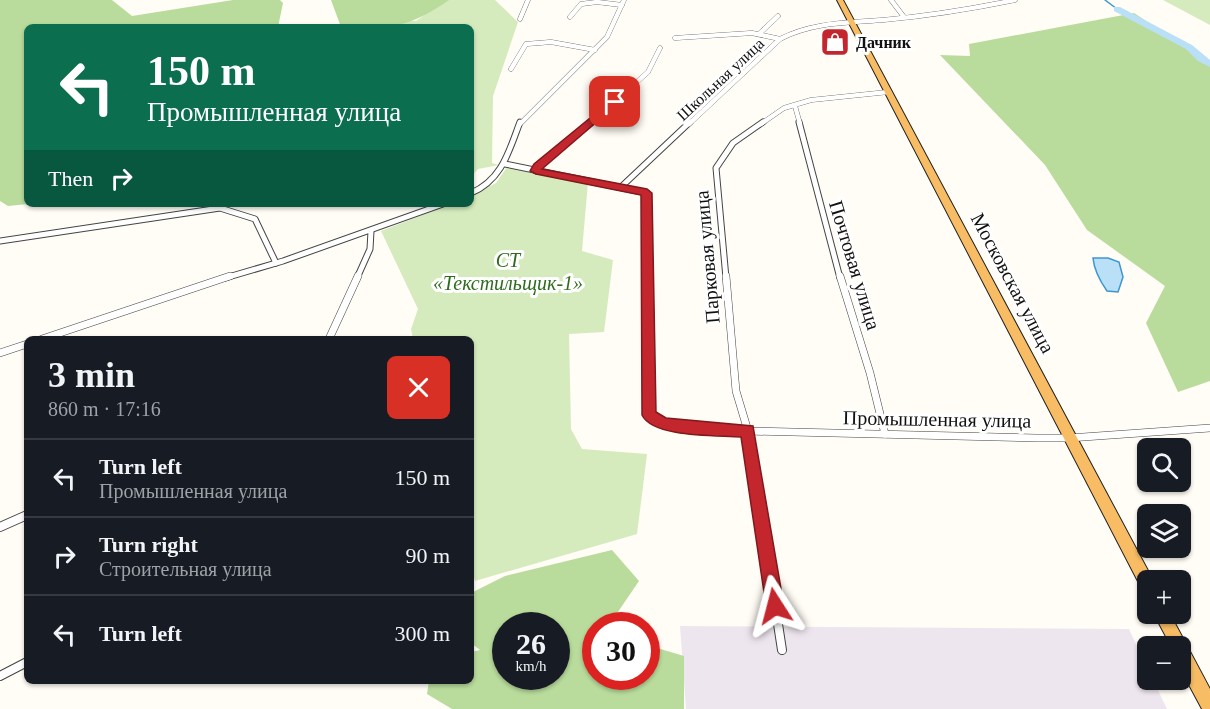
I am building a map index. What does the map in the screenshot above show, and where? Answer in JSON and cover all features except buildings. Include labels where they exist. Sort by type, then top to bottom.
[{"type":"highway","name":"Московская улица","points":[[840,0],[1139,570]]},
{"type":"highway","points":[[1191,669],[1210,706]]},
{"type":"street","points":[[520,18],[528,0]]},
{"type":"street","points":[[891,0],[904,17]]},
{"type":"street","name":"Школьная улица","points":[[621,187],[789,33],[852,21],[904,17],[1015,0]]},
{"type":"street","points":[[474,192],[493,180],[505,164],[521,122],[578,69],[607,37],[623,3],[581,4],[570,16]]},
{"type":"street","points":[[759,34],[778,16]]},
{"type":"street","points":[[675,38],[759,34],[780,39]]},
{"type":"street","points":[[511,69],[526,44],[531,42],[553,42],[595,50]]},
{"type":"street","points":[[536,171],[537,166],[599,117],[648,72],[660,48]]},
{"type":"street","name":"Парковая улица","points":[[782,650],[748,431],[736,391],[716,168],[733,143],[772,114],[784,108],[811,100],[888,92]]},
{"type":"street","name":"Почтовая улица","points":[[795,106],[830,245],[870,373],[885,434]]},
{"type":"street","points":[[505,164],[621,187]]},
{"type":"street","name":"Промышленная улица","points":[[621,187],[647,193],[649,415],[664,424],[748,431],[1069,438],[1210,428]]},
{"type":"street","points":[[51,336],[257,267],[276,263],[435,207]]},
{"type":"street","points":[[0,241],[220,208],[255,219],[276,263]]},
{"type":"street","points":[[330,336],[370,249],[371,231]]},
{"type":"street","points":[[0,353],[24,345]]},
{"type":"street","points":[[0,527],[24,517]]},
{"type":"street","points":[[1,678],[24,664]]},
{"type":"shaded area","points":[[680,626],[1129,629],[1137,646],[1137,690],[1158,690],[1167,709],[686,709]]},
{"type":"green space","points":[[0,0],[112,0],[132,16],[233,0],[280,0],[283,3],[279,24],[24,24],[24,204],[8,206],[0,201]]},
{"type":"green space","points":[[331,0],[449,0],[421,17],[402,24],[340,24]]},
{"type":"green space","points":[[445,0],[495,0],[518,22],[493,96],[492,163],[499,165],[478,169],[474,174],[474,24],[392,24],[405,20],[416,21]]},
{"type":"green space","points":[[1163,0],[1210,0],[1210,25]]},
{"type":"green space","points":[[1134,13],[1210,63],[1210,381],[1178,392],[1146,323],[1165,286],[1087,230],[1045,165],[940,55],[970,56],[969,44]]},
{"type":"green space","name":"СТ «Текстильщик-1»","points":[[507,167],[588,182],[582,251],[613,260],[604,332],[569,334],[571,429],[582,449],[647,454],[637,534],[475,581],[474,336],[412,336],[411,329],[418,309],[381,231],[443,207],[474,207],[474,194],[496,183]]},
{"type":"green space","points":[[612,550],[639,581],[618,612],[582,612],[582,690],[660,690],[660,649],[684,656],[684,709],[452,709],[427,694],[429,684],[474,684],[474,651],[480,650],[474,645],[474,592],[505,576]]},
{"type":"water","points":[[1093,258],[1108,258],[1119,262],[1123,277],[1118,292],[1107,291],[1098,275]]},
{"type":"waterway","points":[[1105,0],[1117,9]]},
{"type":"waterway","points":[[1117,9],[1189,47],[1210,64]]},
{"type":"place","name":"Дачник","points":[[835,42]]},
{"type":"route","points":[[615,102],[537,166],[536,171],[647,193],[649,415],[664,424],[748,431],[775,606]]}]
